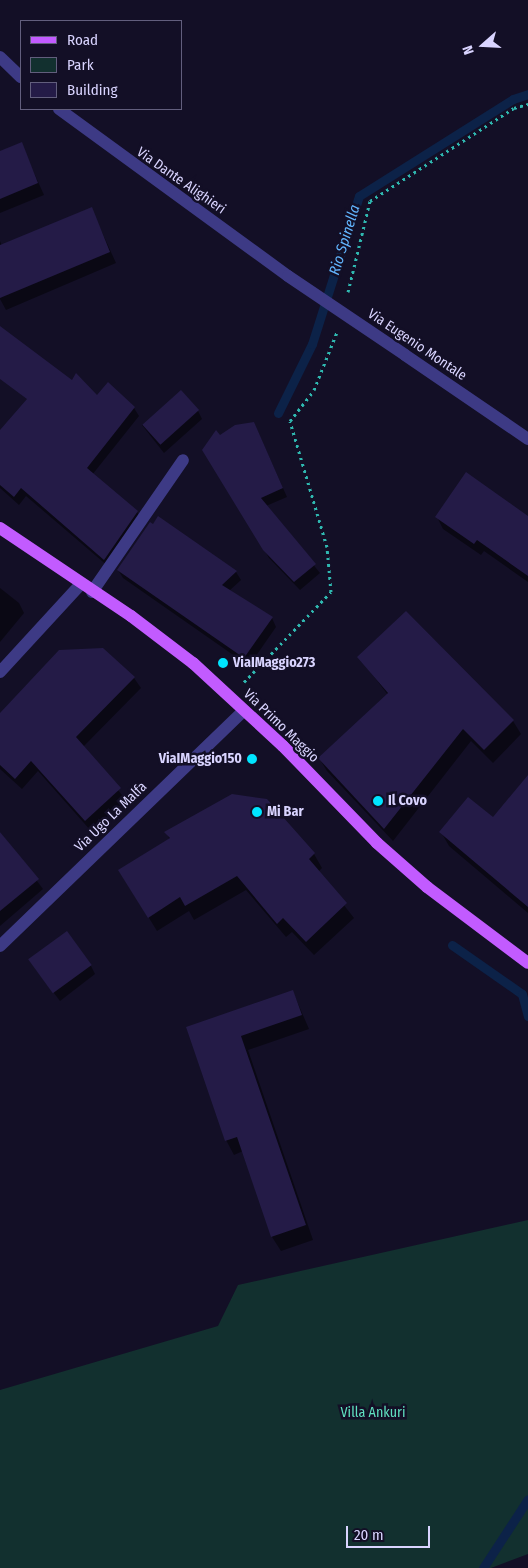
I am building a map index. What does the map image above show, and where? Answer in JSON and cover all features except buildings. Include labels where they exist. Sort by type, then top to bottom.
[{"type":"main road","name":"Via Primo Maggio","points":[[0,528],[80,585],[162,638],[244,710],[384,849],[427,887],[528,963]]},
{"type":"street","points":[[0,57],[20,76]]},
{"type":"street","name":"Via Dante Alighieri","points":[[60,110],[288,276]]},
{"type":"street","name":"Via Eugenio Montale","points":[[288,276],[528,439]]},
{"type":"street","points":[[92,592],[183,460]]},
{"type":"street","points":[[0,672],[80,585]]},
{"type":"street","name":"Via Ugo La Malfa","points":[[0,946],[244,710]]},
{"type":"path","points":[[347,296],[370,201],[514,108],[528,104]]},
{"type":"path","points":[[230,698],[331,592],[327,547],[290,421],[314,390],[340,324]]},
{"type":"green space","name":"Villa Ankuri","points":[[528,1220],[528,1554],[491,1568],[0,1568],[0,1390],[218,1326],[238,1285]]},
{"type":"waterway","name":"Rio Spinella","points":[[278,413],[312,344],[359,196],[513,99],[528,94]]},
{"type":"waterway","points":[[452,945],[522,994],[528,1016]]},
{"type":"waterway","points":[[483,1568],[528,1499]]},
{"type":"place","name":"ViaIMaggio273","points":[[223,663]]},
{"type":"place","name":"ViaIMaggio150","points":[[252,759]]},
{"type":"place","name":"Il Covo","points":[[378,801]]},
{"type":"place","name":"Mi Bar","points":[[257,812]]}]
